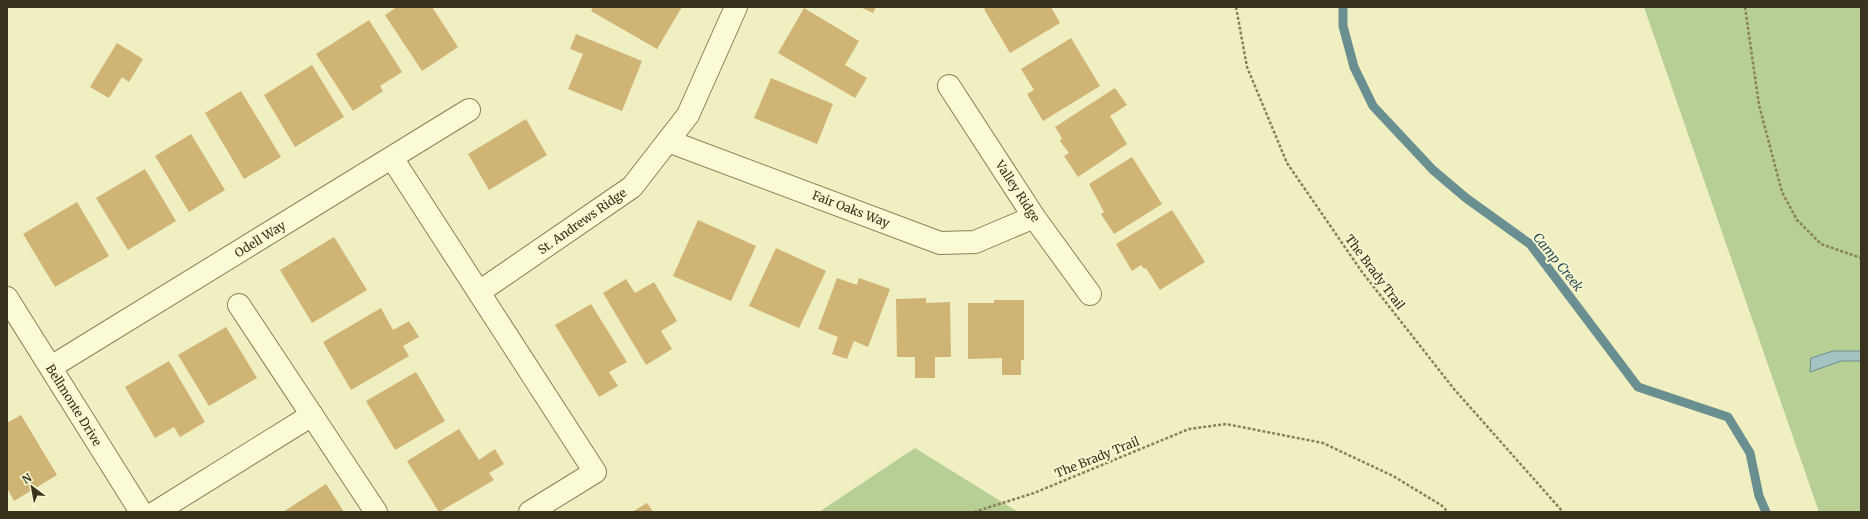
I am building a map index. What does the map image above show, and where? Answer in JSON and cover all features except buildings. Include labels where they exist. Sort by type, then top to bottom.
[{"type":"street","name":"St. Andrews Ridge","points":[[479,292],[632,187],[688,115],[736,7]]},
{"type":"street","name":"Valley Ridge","points":[[949,86],[1034,216],[1090,294]]},
{"type":"street","name":"Odell Way","points":[[50,367],[469,110]]},
{"type":"street","name":"Fair Oaks Way","points":[[668,141],[940,243],[975,242],[1034,216]]},
{"type":"street","points":[[392,158],[595,472],[530,512]]},
{"type":"street","name":"Bellmonte Drive","points":[[7,298],[141,512]]},
{"type":"street","points":[[240,305],[376,512]]},
{"type":"street","points":[[156,512],[312,414]]},
{"type":"path","name":"The Brady Trail","points":[[1236,7],[1247,67],[1287,163],[1362,272],[1449,383],[1563,512]]},
{"type":"path","points":[[1745,7],[1759,105],[1782,192],[1797,220],[1821,244],[1861,258]]},
{"type":"path","name":"The Brady Trail","points":[[974,512],[1034,492],[1189,429],[1226,424],[1323,443],[1393,476],[1441,505],[1448,512]]},
{"type":"green space","points":[[1644,7],[1861,7],[1861,512],[1819,512]]},
{"type":"green space","points":[[915,448],[1018,512],[819,512]]},
{"type":"water","points":[[1833,351],[1861,351],[1861,361],[1841,361],[1810,372],[1811,358]]},
{"type":"waterway","name":"Camp Creek","points":[[1343,7],[1343,26],[1354,67],[1373,106],[1433,170],[1466,198],[1530,244],[1638,387],[1728,417],[1750,453],[1759,496],[1766,512]]}]
